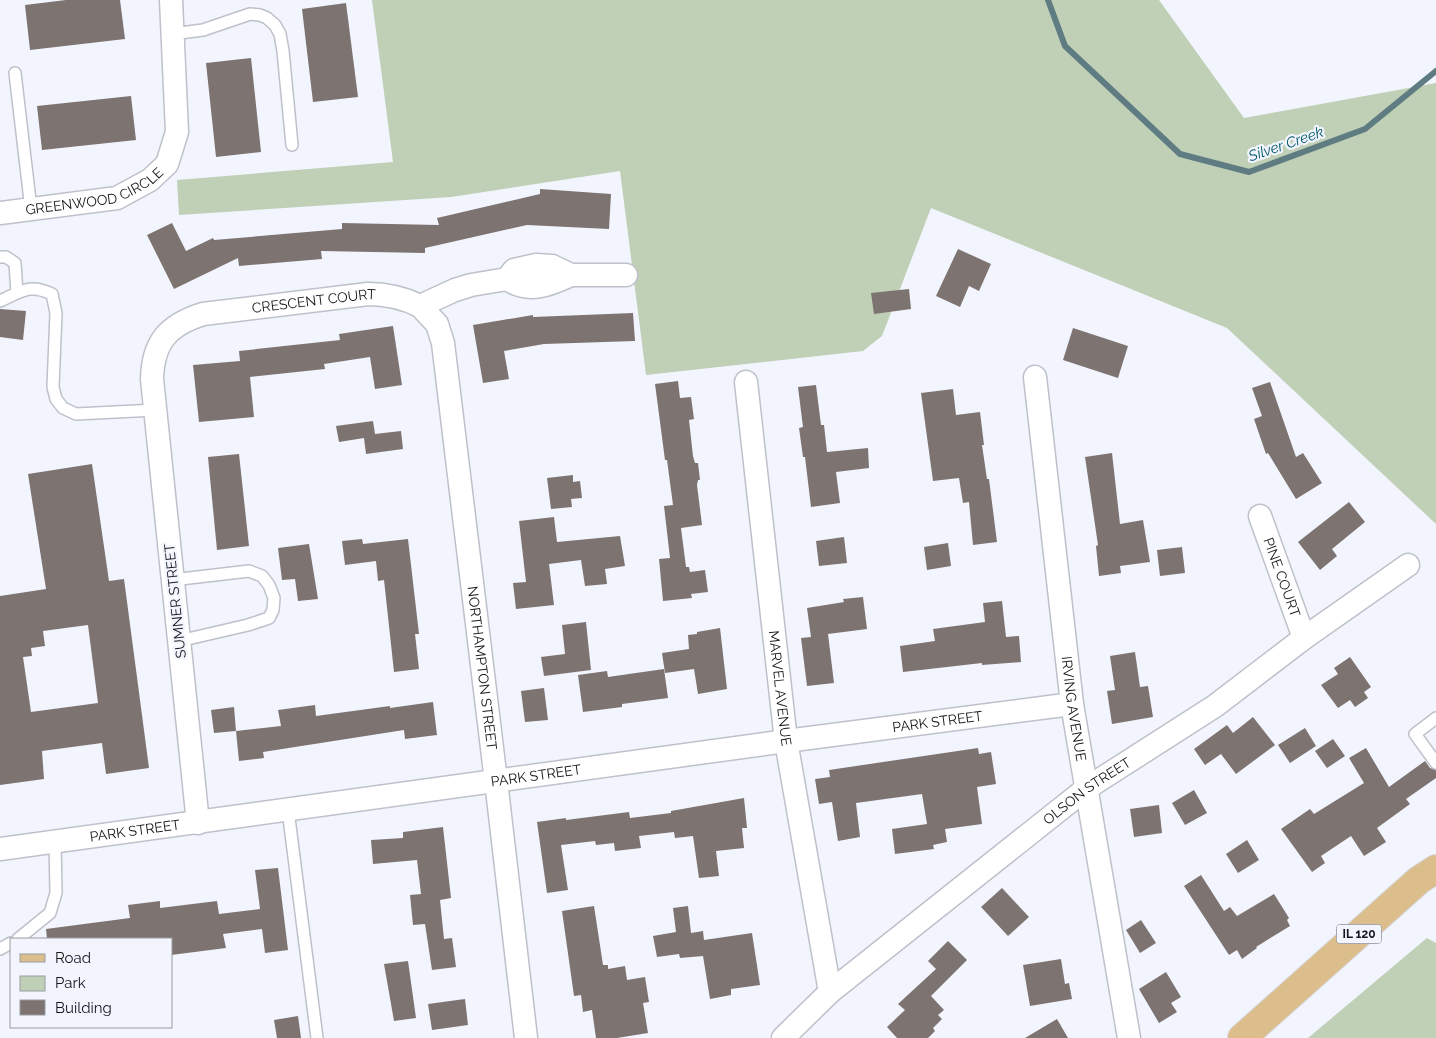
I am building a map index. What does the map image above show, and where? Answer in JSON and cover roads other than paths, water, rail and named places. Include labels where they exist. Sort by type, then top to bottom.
[{"type":"main road","name":"IL 120","points":[[1242,1038],[1419,880],[1436,869]]},
{"type":"street","name":"GREENWOOD CIRCLE","points":[[0,214],[117,198],[150,180],[167,164],[176,132],[171,0]]},
{"type":"street","points":[[420,306],[463,288],[507,279],[514,270],[536,264],[552,266],[571,275],[626,274]]},
{"type":"street","name":"CRESCENT COURT","points":[[152,379],[155,355],[168,333],[180,323],[203,314],[368,294],[401,298],[420,306]]},
{"type":"street","name":"NORTHAMPTON STREET","points":[[420,306],[437,324],[442,343],[526,1038]]},
{"type":"street","name":"IRVING AVENUE","points":[[1035,377],[1072,704],[1129,1038]]},
{"type":"street","name":"SUMNER STREET","points":[[152,379],[198,823]]},
{"type":"street","name":"MARVEL AVENUE","points":[[746,382],[786,740],[830,992]]},
{"type":"street","name":"PINE COURT","points":[[1260,516],[1304,638]]},
{"type":"street","name":"OLSON STREET","points":[[784,1038],[830,992],[1086,788],[1215,706],[1304,638],[1408,565]]},
{"type":"street","name":"PARK STREET","points":[[0,849],[786,740],[1072,704]]},
{"type":"lane","points":[[172,34],[203,30],[250,14],[267,18],[275,25],[280,34],[283,51],[292,145]]},
{"type":"lane","points":[[15,73],[30,209]]},
{"type":"lane","points":[[0,257],[6,256],[15,263],[17,293]]},
{"type":"lane","points":[[0,301],[26,289],[38,288],[52,294],[56,313],[53,387],[56,399],[63,408],[76,414],[154,410]]},
{"type":"lane","points":[[172,580],[249,571],[262,576],[269,585],[274,598],[273,610],[269,618],[248,625],[179,641]]},
{"type":"lane","points":[[1436,718],[1415,734],[1436,763]]},
{"type":"lane","points":[[288,810],[317,1038]]},
{"type":"lane","points":[[19,938],[50,913],[56,893],[55,842]]},
{"type":"waterway","name":"Silver Creek","points":[[1048,0],[1065,46],[1180,154],[1249,172],[1365,129],[1436,71]]}]
